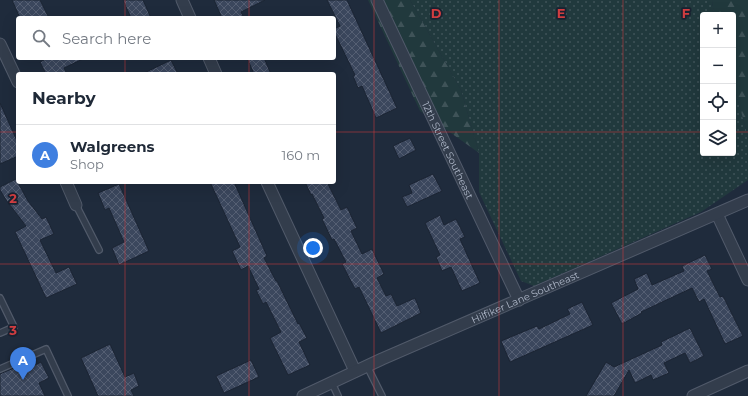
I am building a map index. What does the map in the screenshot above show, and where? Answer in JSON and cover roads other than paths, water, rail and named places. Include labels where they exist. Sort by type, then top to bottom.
[{"type":"street","points":[[182,0],[189,16]]},
{"type":"street","name":"12th Street Southeast","points":[[377,0],[519,300]]},
{"type":"street","points":[[0,44],[16,78]]},
{"type":"street","points":[[210,60],[215,72]]},
{"type":"street","points":[[67,184],[76,205]]},
{"type":"street","points":[[268,184],[355,371]]},
{"type":"street","name":"Hilfiker Lane Southeast","points":[[303,396],[355,371],[748,200]]},
{"type":"street","points":[[717,214],[748,280]]},
{"type":"street","points":[[693,396],[748,371]]},
{"type":"lane","points":[[76,205],[99,250]]},
{"type":"lane","points":[[0,298],[14,327],[0,333]]},
{"type":"lane","points":[[0,369],[46,348],[68,396]]},
{"type":"lane","points":[[367,366],[382,396]]},
{"type":"lane","points":[[332,382],[338,396]]},
{"type":"place","name":"Walgreens","points":[[23,380]]}]
